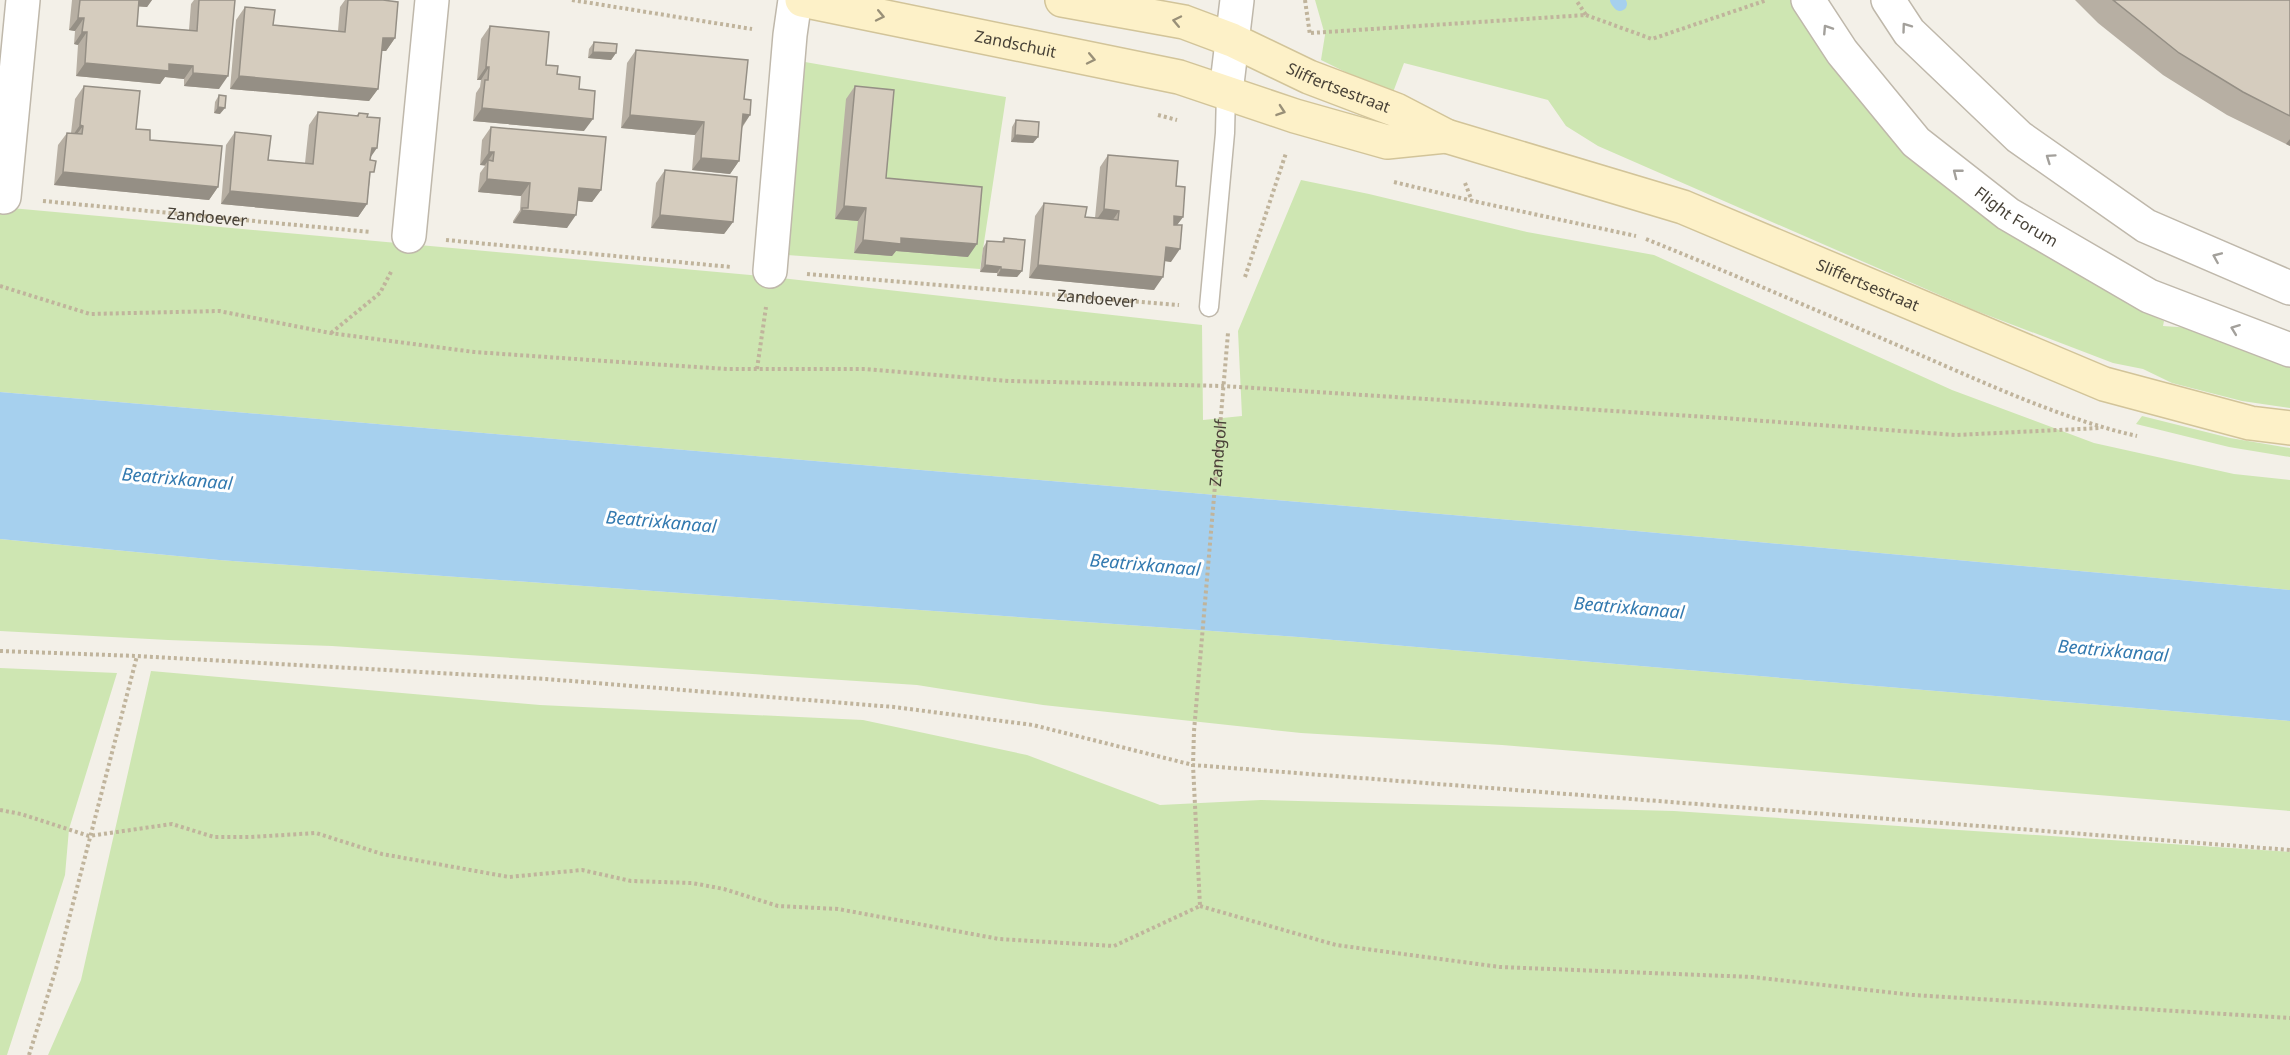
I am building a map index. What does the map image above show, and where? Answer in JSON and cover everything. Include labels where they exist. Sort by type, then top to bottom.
[{"type":"street","points":[[4,197],[23,0]]},
{"type":"street","points":[[409,236],[432,0]]},
{"type":"street","points":[[770,271],[795,0]]},
{"type":"street","name":"Zandschuit","points":[[802,0],[1179,77],[1226,92]]},
{"type":"street","points":[[1062,0],[1184,22],[1232,40]]},
{"type":"street","points":[[1226,92],[1236,0]]},
{"type":"street","name":"Flight Forum","points":[[1808,0],[1842,52],[1916,142],[2008,214],[2149,296],[2290,350]]},
{"type":"street","points":[[1888,0],[1909,32],[2019,137],[2146,226],[2290,288]]},
{"type":"street","name":"Sliffertsestraat","points":[[1232,40],[1309,77],[1396,110],[1446,136],[1683,207],[2104,384],[2250,423],[2290,428]]},
{"type":"street","name":"Sliffertsestraat","points":[[1226,92],[1295,116],[1387,142],[1446,136]]},
{"type":"lane","points":[[1209,307],[1225,133],[1226,92]]},
{"type":"path","points":[[1576,0],[1586,15]]},
{"type":"path","points":[[1310,33],[1586,15],[1652,39],[1767,0]]},
{"type":"path","points":[[1243,284],[1287,150]]},
{"type":"path","name":"Zandoever","points":[[4,197],[770,271],[1209,307]]},
{"type":"path","points":[[1473,201],[1642,238],[1759,285],[1963,374],[2100,428],[2146,438]]},
{"type":"path","points":[[330,333],[380,293],[409,236]]},
{"type":"path","points":[[757,369],[770,271]]},
{"type":"path","points":[[0,286],[90,314],[219,311],[330,333],[474,352],[727,369],[865,369],[1009,381],[1223,386],[1956,435],[2100,428]]},
{"type":"path","name":"Zandgolf","points":[[1200,906],[1193,765],[1194,731],[1229,328]]},
{"type":"path","points":[[0,651],[137,656],[546,679],[894,707],[1033,725],[1193,765],[2290,850]]},
{"type":"path","points":[[29,1055],[56,969],[137,656]]},
{"type":"path","points":[[0,810],[21,814],[89,836],[172,824],[214,837],[316,833],[382,854],[509,877],[582,870],[631,881],[692,883],[724,889],[778,906],[838,909],[999,939],[1114,946],[1200,906],[1336,945],[1500,967],[1752,977],[1913,995],[2290,1018]]},
{"type":"green space","points":[[1315,0],[1792,0],[1907,150],[1999,229],[2142,311],[2164,321],[2163,326],[2192,328],[2290,360],[2290,408],[2242,401],[2172,383],[2143,369],[2113,363],[1974,310],[1598,146],[1566,126],[1548,100],[1404,63],[1392,95],[1321,60],[1325,35]]},
{"type":"green space","points":[[805,62],[1006,97],[980,269],[787,255]]},
{"type":"green space","points":[[1301,180],[1527,232],[1654,255],[1952,390],[2094,443],[2234,474],[2290,480],[2290,590],[1536,522],[0,392],[0,207],[772,277],[1202,325],[1203,420],[1242,416],[1238,331]]},
{"type":"green space","points":[[2142,416],[2230,438],[2290,448],[2290,457],[2229,447],[2136,424]]},
{"type":"green space","points":[[0,539],[219,560],[1298,637],[2290,721],[2290,811],[1502,745],[1301,733],[1043,705],[917,685],[332,646],[0,631]]},
{"type":"green space","points":[[0,668],[117,673],[69,829],[65,875],[7,1055],[0,1055]]},
{"type":"green space","points":[[151,671],[540,705],[863,720],[1027,755],[1160,805],[1261,800],[1674,811],[2290,852],[2290,1055],[48,1055],[81,980]]},
{"type":"water","name":"Beatrixkanaal","points":[[0,392],[1536,522],[2290,590],[2290,721],[1298,637],[219,560],[0,539]]},
{"type":"building","points":[[80,0],[139,0],[137,26],[197,31],[199,0],[235,0],[228,76],[193,73],[193,66],[169,64],[169,71],[85,63],[87,32],[82,32],[84,18],[78,18]]},
{"type":"building","points":[[348,0],[398,2],[395,38],[383,38],[378,89],[239,76],[245,7],[275,10],[273,25],[345,32]]},
{"type":"building","points":[[2113,0],[2290,0],[2290,116],[2243,92],[2179,53]]},
{"type":"building","points":[[490,26],[549,32],[546,65],[558,66],[557,74],[580,77],[579,89],[595,91],[593,119],[482,108],[485,80],[488,80],[489,67],[486,67]]},
{"type":"building","points":[[594,42],[617,44],[616,53],[593,52]]},
{"type":"building","points":[[636,50],[748,60],[744,99],[751,100],[750,115],[743,114],[739,161],[701,158],[704,122],[630,115]]},
{"type":"building","points":[[84,86],[140,91],[136,129],[150,130],[150,140],[222,146],[218,187],[63,172],[67,133],[82,134],[83,126],[80,125]]},
{"type":"building","points":[[855,86],[894,90],[886,178],[982,187],[977,244],[901,238],[901,244],[863,240],[866,208],[844,206]]},
{"type":"building","points":[[219,95],[226,96],[225,108],[218,107]]},
{"type":"building","points":[[318,112],[358,116],[359,113],[368,114],[367,117],[380,118],[377,148],[372,148],[370,160],[376,161],[374,172],[370,172],[367,204],[230,191],[235,132],[271,136],[268,160],[313,164]]},
{"type":"building","points":[[1016,120],[1039,122],[1038,137],[1015,135]]},
{"type":"building","points":[[491,127],[606,137],[601,190],[579,188],[576,215],[522,210],[522,208],[528,208],[530,183],[487,179],[488,160],[493,161],[494,152],[489,152]]},
{"type":"building","points":[[1108,155],[1178,161],[1176,186],[1185,187],[1183,217],[1174,216],[1174,225],[1182,225],[1180,249],[1166,247],[1163,277],[1038,265],[1044,203],[1087,207],[1085,217],[1118,220],[1119,211],[1104,209]]},
{"type":"building","points":[[665,170],[737,177],[733,222],[660,215]]},
{"type":"building","points":[[1004,238],[1025,240],[1022,271],[985,265],[987,241],[1004,242]]},
{"type":"waterway","points":[[1617,0],[1620,4]]}]
